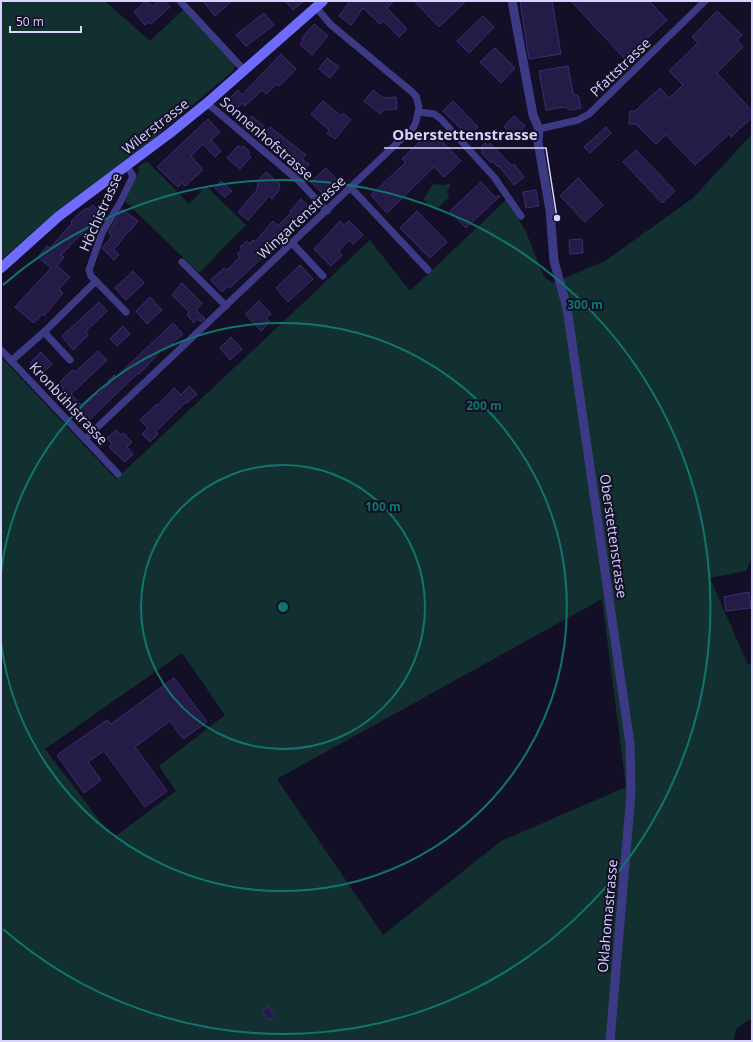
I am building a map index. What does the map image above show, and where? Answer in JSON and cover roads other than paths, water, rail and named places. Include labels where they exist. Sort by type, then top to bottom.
[{"type":"main road","name":"Wilerstrasse","points":[[1,268],[59,216],[127,166],[207,103],[320,4]]},
{"type":"street","name":"Oberstettenstrasse","points":[[512,1],[533,115],[539,129],[538,142],[550,210],[554,261],[566,308],[628,729],[631,793]]},
{"type":"street","name":"Pfattstrasse","points":[[539,129],[578,120],[589,114],[705,1]]},
{"type":"street","points":[[182,2],[244,70]]},
{"type":"street","points":[[320,4],[330,24],[409,88],[418,102],[419,112],[434,114],[450,129],[494,177],[521,216]]},
{"type":"street","name":"Sonnenhofstrasse","points":[[207,103],[299,182],[327,211]]},
{"type":"street","name":"Wingartenstrasse","points":[[85,439],[413,128],[419,112]]},
{"type":"street","name":"Höchistrasse","points":[[96,281],[91,276],[90,270],[102,233],[121,201],[132,176],[127,166]]},
{"type":"street","points":[[351,188],[428,270]]},
{"type":"street","points":[[292,243],[323,276]]},
{"type":"street","points":[[182,262],[226,306]]},
{"type":"street","points":[[11,361],[44,332],[96,281],[126,312]]},
{"type":"street","points":[[44,332],[70,360]]},
{"type":"street","name":"Kronbühlstrasse","points":[[1,350],[118,474]]},
{"type":"street","name":"Oklahomastrasse","points":[[610,1041],[631,793]]},
{"type":"place","name":"Oberstettenstrasse","points":[[557,218]]}]
